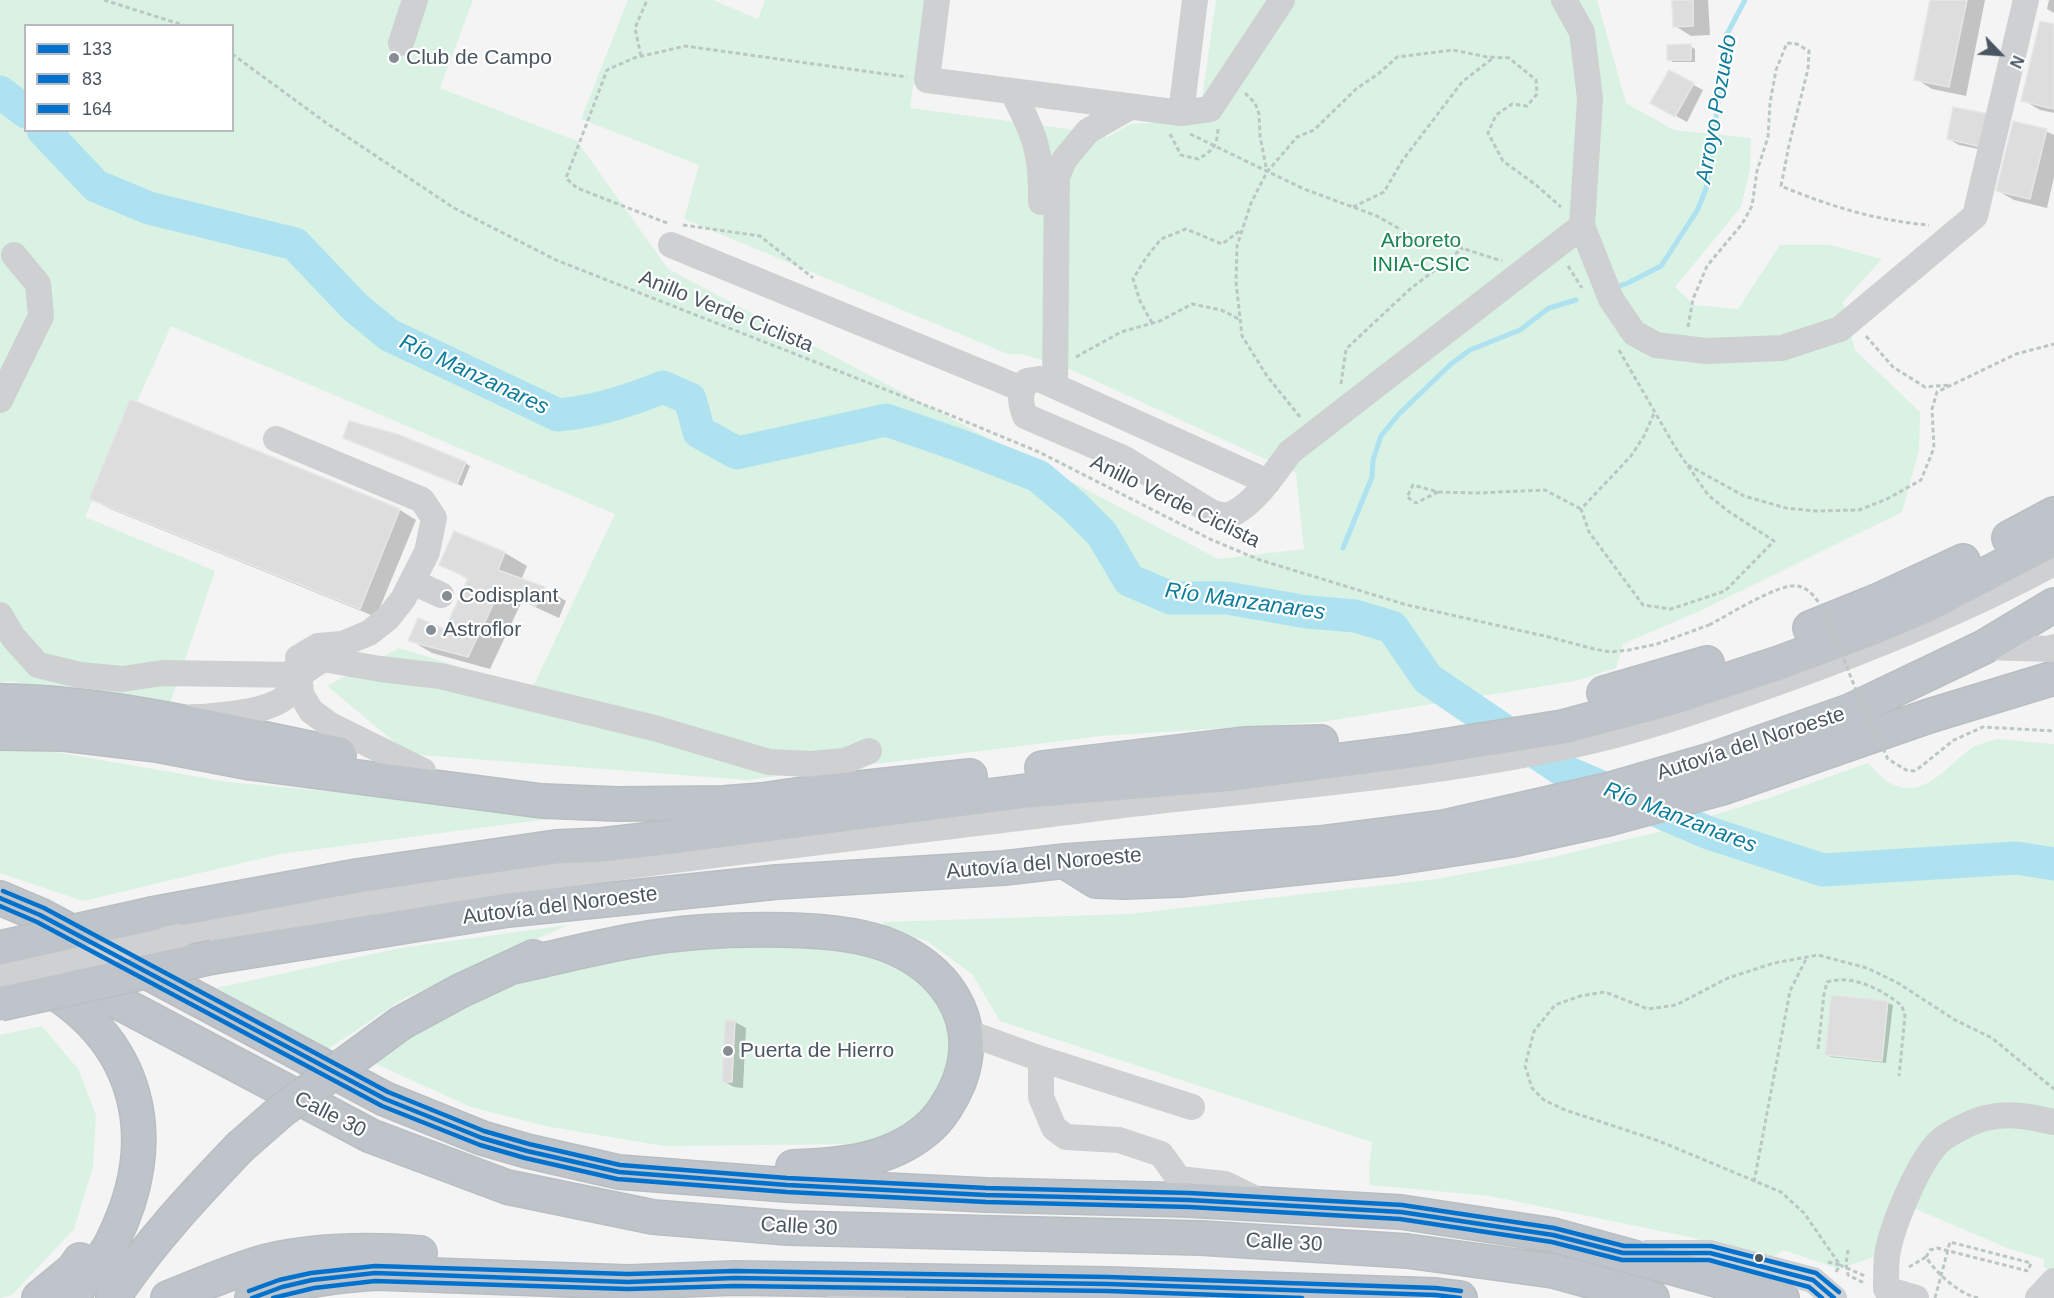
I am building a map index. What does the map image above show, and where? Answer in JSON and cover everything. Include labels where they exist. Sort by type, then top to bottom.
[{"type":"highway","points":[[1698,689],[1768,644],[2039,535],[2054,507]]},
{"type":"highway","points":[[0,948],[152,914],[345,878],[556,847],[613,843],[1027,791],[1107,784],[1198,763],[1244,759],[1321,763],[1469,720],[1570,702],[1698,689],[1779,663],[1927,605],[1982,577],[2039,535],[2054,514]]},
{"type":"highway","name":"Autovía del Noroeste","points":[[0,1004],[213,957],[508,910],[777,882],[1004,868],[1065,861],[1320,855],[1611,789],[1718,773],[1984,647],[2054,604]]},
{"type":"highway","points":[[1718,773],[1929,716],[2051,680]]},
{"type":"highway","points":[[0,701],[97,708],[163,718],[423,771],[542,788],[645,796],[803,794]]},
{"type":"highway","points":[[0,733],[64,734],[157,744],[251,763]]},
{"type":"highway","points":[[0,749],[62,749],[251,763],[542,801],[618,804],[723,803],[762,800],[1244,744],[1321,763]]},
{"type":"highway","points":[[113,1298],[181,1209],[240,1147],[281,1111],[400,1023],[460,991],[565,942],[640,922],[734,908],[893,894],[1004,868]]},
{"type":"highway","name":"Calle 30","points":[[0,898],[40,915],[385,1099],[482,1138],[619,1172],[787,1185],[987,1195],[1189,1200],[1401,1212],[1553,1234],[1782,1298]]},
{"type":"highway","points":[[512,967],[638,940],[681,934],[742,929],[836,933],[884,944],[907,954],[940,978],[961,1012],[966,1032],[967,1053],[955,1092],[942,1113],[927,1130],[885,1154],[846,1164],[619,1172]]},
{"type":"highway","name":"Calle 30","points":[[0,943],[129,1007],[245,1071],[371,1136],[507,1187],[653,1217],[789,1228],[1201,1238],[1407,1251],[1553,1271],[1652,1298]]},
{"type":"highway","points":[[0,963],[54,991],[92,1025],[111,1046],[128,1074],[138,1107],[140,1139],[137,1173],[131,1196],[111,1245],[71,1298]]},
{"type":"highway","points":[[0,976],[43,998],[76,1026],[112,1076],[121,1104],[124,1136],[122,1172],[113,1205],[97,1238],[73,1270],[39,1298]]},
{"type":"highway","points":[[168,1298],[268,1261],[319,1252],[368,1249],[735,1278]]},
{"type":"highway","points":[[252,1298],[295,1284],[335,1276],[375,1273],[628,1282],[785,1278],[1108,1284],[1436,1295],[1460,1298]]},
{"type":"lane","points":[[401,43],[415,0]]},
{"type":"lane","points":[[937,0],[927,80],[1130,106],[1184,123],[1210,109],[1282,0]]},
{"type":"lane","points":[[1184,123],[1196,0]]},
{"type":"lane","points":[[1564,0],[1582,32]]},
{"type":"lane","points":[[1577,0],[1590,99],[1582,226],[1611,299],[1634,333],[1656,345],[1697,350],[1782,348],[1840,329],[1975,216],[2026,0]]},
{"type":"lane","points":[[1012,91],[1029,123],[1038,150],[1041,172],[1042,381]]},
{"type":"lane","points":[[1130,106],[1088,131],[1064,160],[1057,177],[1042,381],[1020,402],[1025,416],[1125,459],[1221,516],[1234,513],[1268,482],[1290,452],[1582,226]]},
{"type":"lane","points":[[672,245],[1042,381],[1268,482]]},
{"type":"lane","points":[[0,400],[41,315],[38,284],[14,255]]},
{"type":"lane","points":[[276,439],[422,500],[434,518],[428,552],[413,582],[388,618],[369,633],[342,644],[318,646],[298,658],[301,694],[311,711],[330,724],[423,771]]},
{"type":"lane","points":[[0,976],[300,913],[624,866],[1159,801],[1321,763],[1475,762],[1595,740],[1698,689],[1875,647],[2007,589],[2054,563]]},
{"type":"lane","points":[[413,582],[441,595]]},
{"type":"lane","points":[[0,615],[13,637],[38,664],[80,675],[123,679],[162,673],[299,675],[323,659],[441,676],[654,728],[769,762],[811,764],[845,761],[869,751]]},
{"type":"lane","points":[[1984,647],[2051,649],[2054,647]]},
{"type":"lane","points":[[163,718],[202,717],[264,708],[282,699],[294,688],[299,675]]},
{"type":"lane","points":[[966,1032],[1041,1059],[1192,1107]]},
{"type":"lane","points":[[1041,1059],[1041,1097],[1054,1128],[1066,1137],[1119,1140],[1161,1154],[1179,1179],[1225,1184],[1269,1205]]},
{"type":"lane","points":[[1916,1298],[1886,1288],[1887,1255],[1905,1197],[1921,1156],[1941,1140],[1987,1117],[2019,1114],[2054,1122]]},
{"type":"lane","points":[[1938,1128],[1976,1121]]},
{"type":"lane","points":[[1623,1253],[1710,1253],[1813,1280],[1834,1298]]},
{"type":"lane","points":[[785,1278],[875,1297],[893,1298]]},
{"type":"lane","points":[[2038,1298],[2054,1281]]},
{"type":"lane","points":[[1025,1298],[1108,1284]]},
{"type":"path","points":[[104,0],[180,24]]},
{"type":"path","points":[[641,56],[635,28],[646,0]]},
{"type":"path","points":[[1697,350],[1687,327],[1693,299],[1707,266],[1742,224],[1752,206],[1757,171],[1768,136],[1770,103],[1776,70],[1787,43],[1797,44],[1809,51],[1808,69],[1781,186],[1846,210],[1918,224],[1961,228]]},
{"type":"path","points":[[822,282],[812,278],[760,236],[662,222],[578,188],[566,178],[607,70],[641,56],[685,46],[927,80]]},
{"type":"path","points":[[1303,422],[1268,376],[1242,336],[1236,270],[1237,246],[1251,203],[1267,172],[1297,137],[1314,130],[1356,89],[1397,57],[1453,50],[1509,58],[1536,80],[1537,94],[1527,106],[1512,104],[1496,114],[1488,133],[1503,161],[1536,184],[1582,226]]},
{"type":"path","name":"Anillo Verde Ciclista","points":[[234,55],[325,122],[454,208],[556,260],[1039,452],[1212,540],[1260,560],[1407,605],[1611,652],[1657,644],[1709,625],[1776,590],[1796,585],[1806,589],[1820,604],[1862,705],[1888,759],[1906,770],[1914,771],[1954,740],[1983,727],[2054,731]]},
{"type":"path","points":[[1353,207],[1384,192],[1402,161],[1462,82],[1495,57]]},
{"type":"path","points":[[1184,123],[1267,172],[1304,189],[1377,216],[1417,239],[1463,248],[1526,270]]},
{"type":"path","points":[[1152,323],[1140,301],[1134,279],[1146,258],[1161,239],[1186,229],[1222,244],[1242,229]]},
{"type":"path","points":[[1556,246],[1587,297]]},
{"type":"path","points":[[1330,420],[1339,393],[1346,350],[1409,290],[1463,248]]},
{"type":"path","points":[[1042,381],[1121,332],[1152,323],[1192,304],[1221,310],[1240,320]]},
{"type":"path","points":[[1858,314],[1866,339],[1893,367],[1925,387],[1952,385]]},
{"type":"path","points":[[1687,464],[1744,496],[1786,508],[1816,511],[1859,510],[1887,499],[1921,480],[1934,448],[1932,409],[1937,392],[2016,354],[2054,344]]},
{"type":"path","points":[[1438,492],[1416,503],[1407,497],[1413,485],[1438,492],[1545,490],[1581,509],[1588,532],[1643,605],[1671,609],[1725,591],[1774,541],[1708,495],[1617,346]]},
{"type":"path","points":[[1581,509],[1631,456],[1644,436],[1655,411]]},
{"type":"path","points":[[1838,1259],[1804,1213],[1781,1192],[1669,1145],[1565,1110],[1544,1100],[1532,1088],[1525,1066],[1534,1031],[1555,1005],[1580,996],[1605,992],[1647,1009],[1676,1005],[1728,978],[1774,963],[1818,955],[1867,968],[1898,983],[1955,1020],[1992,1038],[2054,1089]]},
{"type":"path","points":[[1754,1182],[1790,990],[1806,957]]},
{"type":"path","points":[[1818,1049],[1827,982],[1834,980],[1856,982],[1875,989],[1902,1006],[1905,1016],[1899,1076]]},
{"type":"path","points":[[1935,1298],[1941,1277],[1945,1260],[1948,1251],[1950,1242],[2031,1263],[2028,1271],[1983,1260],[1949,1251],[1937,1248],[1930,1250],[1926,1257],[1930,1263],[1956,1287],[1978,1298]]},
{"type":"path","points":[[1848,1250],[1846,1264],[1848,1275],[1886,1288]]},
{"type":"green space","name":"Arboreto INIA-CSIC","points":[[0,0],[473,0],[440,88],[577,141],[668,269],[1218,559],[1304,549],[1296,473],[1072,370],[1023,354],[1008,354],[684,219],[699,165],[581,119],[628,0],[713,0],[758,19],[765,0],[925,0],[910,108],[1106,134],[1106,138],[1130,124],[1199,121],[1216,0],[1597,0],[1626,103],[1674,130],[1751,138],[1750,170],[1741,207],[1675,287],[1694,305],[1738,309],[1780,245],[1830,245],[1882,259],[1843,302],[1855,350],[1920,412],[1919,450],[1902,512],[1702,610],[1623,644],[1616,668],[1575,681],[1321,722],[1101,736],[746,780],[409,754],[327,686],[399,648],[532,689],[615,514],[171,326],[85,517],[215,571],[168,709],[10,681],[0,683]]},
{"type":"green space","points":[[1997,739],[2054,744],[2054,1273],[2043,1266],[2045,1259],[2007,1248],[1897,1201],[1874,1257],[1839,1269],[1784,1250],[1767,1261],[1690,1237],[1490,1196],[1370,1185],[1369,1167],[1372,1142],[1000,1021],[972,974],[927,941],[886,929],[883,922],[1129,914],[1437,879],[1549,858],[1658,832],[1769,798],[1868,763],[1888,782],[1901,787],[1913,788],[1935,778],[1975,746]]},
{"type":"green space","points":[[14,745],[228,782],[579,815],[280,854],[83,901],[0,873],[0,748]]},
{"type":"green space","points":[[568,925],[403,999],[322,1053],[203,991],[400,948]]},
{"type":"green space","points":[[780,942],[861,951],[904,966],[948,1012],[953,1061],[928,1109],[906,1129],[860,1144],[664,1146],[545,1126],[471,1107],[374,1063],[412,1035],[466,1003],[537,975],[673,946]]},
{"type":"green space","points":[[42,1026],[78,1069],[96,1115],[93,1167],[74,1229],[12,1295],[0,1298],[0,1035]]},
{"type":"building","points":[[1672,0],[1693,0],[1693,26],[1673,27]]},
{"type":"building","points":[[1930,0],[1967,0],[1949,87],[1914,80]]},
{"type":"building","points":[[2040,21],[2054,24],[2054,109],[2021,101]]},
{"type":"building","points":[[1691,44],[1691,60],[1667,60],[1667,45]]},
{"type":"building","points":[[1669,70],[1694,83],[1675,117],[1650,103]]},
{"type":"building","points":[[1953,107],[1989,114],[1982,147],[1947,139]]},
{"type":"building","points":[[2013,121],[2047,129],[2030,199],[1996,191]]},
{"type":"building","points":[[130,399],[400,509],[360,609],[89,499]]},
{"type":"building","points":[[349,421],[397,434],[466,462],[457,484],[343,438]]},
{"type":"building","points":[[454,531],[505,552],[498,570],[545,587],[536,606],[500,590],[468,657],[408,641],[418,618],[445,629],[468,578],[439,565]]},
{"type":"building","points":[[1831,995],[1888,1001],[1882,1061],[1825,1055]]},
{"type":"building","name":"Puerta de Hierro","points":[[725,1020],[735,1020],[732,1082],[722,1082]]},
{"type":"waterway","name":"Arroyo Pozuelo","points":[[1614,288],[1661,266],[1697,211],[1706,189],[1727,34],[1745,0]]},
{"type":"waterway","name":"Río Manzanares","points":[[0,92],[24,110]]},
{"type":"waterway","name":"Río Manzanares","points":[[45,132],[96,186],[149,208],[295,244],[355,307],[389,335],[558,415],[611,405],[663,387],[690,399],[699,432],[737,453],[886,420],[1038,476],[1074,506],[1102,534],[1129,580],[1171,598],[1227,598],[1307,612],[1355,616],[1392,627],[1428,679],[1564,771],[1709,833],[1823,870],[2016,858],[2054,864]]},
{"type":"waterway","name":"Arroyo Pozuelo","points":[[1343,548],[1372,477],[1373,460],[1381,436],[1399,414],[1451,364],[1470,350],[1520,330],[1549,308],[1576,300]]},
{"type":"waterway","name":"Arroyo Pozuelo","points":[[1313,613],[1322,601]]},
{"type":"transit line","name":"164","points":[[3,891],[44,908],[388,1092],[484,1131],[620,1165],[787,1178],[986,1188],[1189,1193],[1402,1205],[1554,1228],[1624,1246],[1711,1246],[1816,1273],[1839,1292]]},
{"type":"transit line","name":"133","points":[[0,898],[40,915],[385,1099],[482,1138],[619,1172],[787,1185],[986,1195],[1189,1200],[1401,1212],[1553,1235],[1623,1253],[1710,1253],[1813,1280],[1834,1298]]},
{"type":"transit line","name":"83","points":[[0,906],[37,922],[382,1106],[480,1145],[617,1179],[787,1192],[986,1202],[1189,1207],[1400,1219],[1552,1242],[1622,1260],[1709,1260],[1809,1287],[1822,1298]]},
{"type":"transit line","name":"164","points":[[249,1291],[279,1280],[311,1273],[375,1266],[628,1274],[735,1271],[1108,1277],[1436,1288],[1461,1291]]},
{"type":"transit line","name":"133","points":[[252,1298],[282,1287],[312,1280],[375,1273],[628,1282],[735,1278],[1108,1284],[1436,1295],[1460,1298]]},
{"type":"transit line","name":"83","points":[[273,1298],[314,1288],[375,1281],[628,1289],[735,1286],[1108,1291],[1302,1298]]},
{"type":"place","name":"Club de Campo","points":[[394,58]]},
{"type":"place","name":"Codisplant","points":[[447,596]]},
{"type":"place","name":"Astroflor","points":[[431,630]]},
{"type":"place","name":"Puerta de Hierro","points":[[728,1051]]}]
